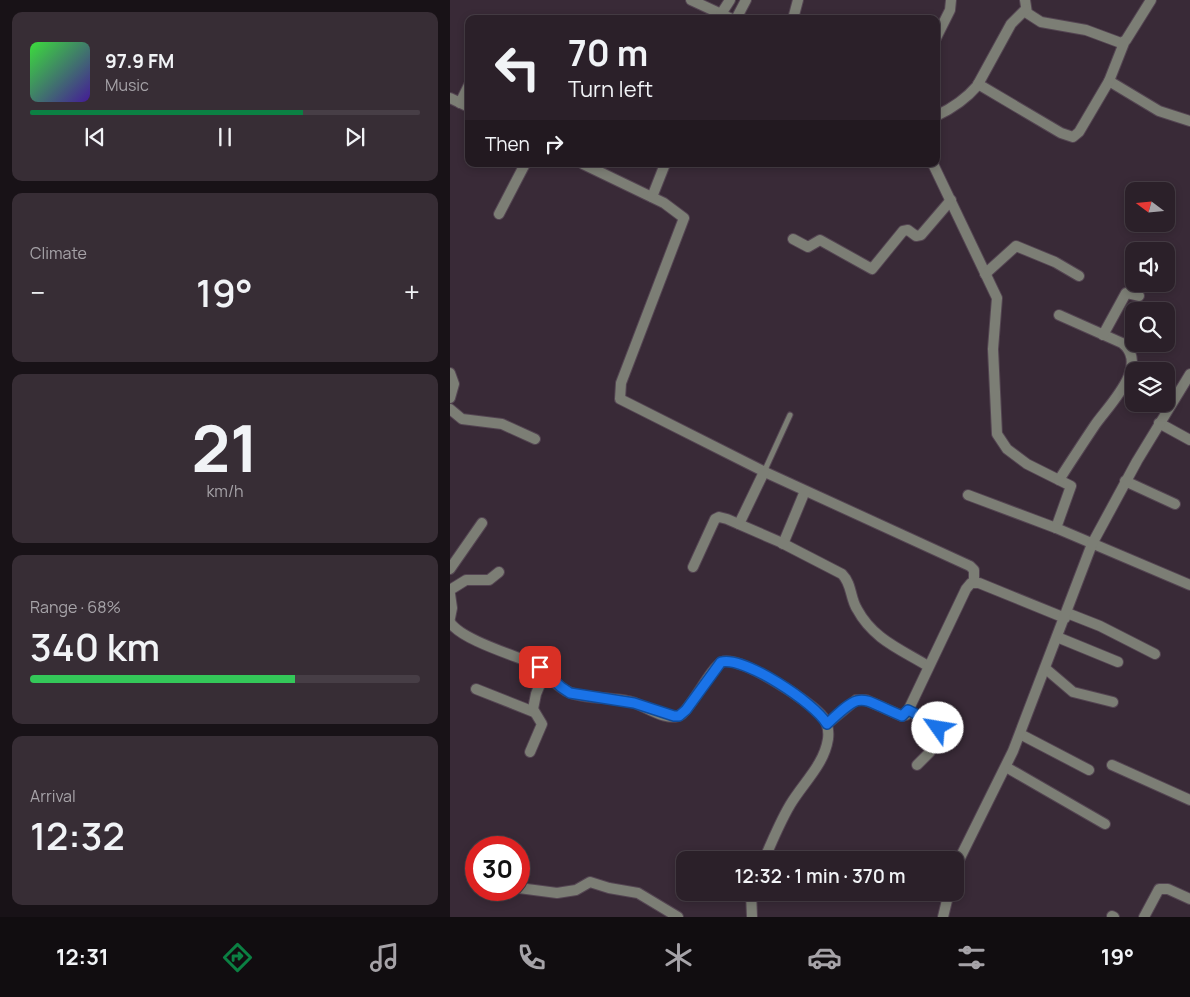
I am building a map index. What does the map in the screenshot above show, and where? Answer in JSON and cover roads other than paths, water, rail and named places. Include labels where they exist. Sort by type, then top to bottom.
[{"type":"street","points":[[691,0],[717,15],[730,0]]},
{"type":"street","points":[[738,15],[746,0]]},
{"type":"street","points":[[794,15],[798,0]]},
{"type":"street","points":[[940,30],[950,10],[951,0]]},
{"type":"street","points":[[978,84],[1071,137],[1080,132],[1109,81],[1124,42],[1151,0]]},
{"type":"street","points":[[1025,5],[1027,13],[1041,22],[1086,30],[1117,43],[1124,42]]},
{"type":"street","points":[[940,114],[964,100],[978,84],[1011,24],[1025,5]]},
{"type":"street","points":[[1109,81],[1160,111],[1190,121]]},
{"type":"street","points":[[450,98],[464,105]]},
{"type":"street","points":[[499,214],[523,167]]},
{"type":"street","points":[[589,167],[680,212],[684,218],[684,223],[621,383],[620,399],[764,472],[970,566],[974,570],[974,582],[966,589],[908,710],[902,716],[866,700],[856,700],[827,724]]},
{"type":"street","points":[[652,197],[664,167]]},
{"type":"street","points":[[934,167],[997,298],[994,349],[997,434],[1007,449],[1022,460],[1037,470],[1068,483],[1071,488],[1056,528]]},
{"type":"street","points":[[793,239],[808,247],[820,240],[872,270],[904,231],[908,230],[916,236],[921,235],[951,200]]},
{"type":"street","points":[[984,274],[1016,246],[1055,262],[1078,276]]},
{"type":"street","points":[[1103,334],[1126,293],[1139,296]]},
{"type":"street","points":[[1058,315],[1122,343],[1129,350],[1132,361],[1130,373],[1123,390],[1097,422],[1059,480]]},
{"type":"street","points":[[450,373],[454,384],[450,398]]},
{"type":"street","points":[[964,851],[1006,767],[1020,734],[1092,544],[1125,481],[1159,423],[1188,381]]},
{"type":"street","points":[[450,409],[462,418],[502,424],[535,438]]},
{"type":"street","points":[[1159,423],[1190,440]]},
{"type":"street","points":[[739,524],[764,472]]},
{"type":"street","points":[[1125,481],[1175,504]]},
{"type":"street","points":[[783,544],[805,491]]},
{"type":"street","points":[[968,495],[1056,528],[1190,586]]},
{"type":"street","points":[[693,567],[715,519],[722,517],[739,524],[842,574],[850,588],[855,607],[873,633],[928,666]]},
{"type":"street","points":[[450,569],[482,523]]},
{"type":"street","points":[[499,572],[489,580],[466,580],[450,592],[452,608],[450,621],[478,641],[531,662],[570,693],[634,703],[679,716],[686,710],[721,662],[734,662],[790,690],[814,708],[827,724],[828,740],[823,755],[791,803],[768,851]]},
{"type":"street","points":[[974,582],[1100,626],[1155,654]]},
{"type":"street","points":[[1057,637],[1118,662]]},
{"type":"street","points":[[1046,669],[1076,693],[1113,702]]},
{"type":"street","points":[[534,712],[536,694],[545,672]]},
{"type":"street","points":[[476,689],[534,712],[542,724],[530,752]]},
{"type":"street","points":[[908,710],[934,723],[938,728],[930,752],[917,765]]},
{"type":"street","points":[[1020,734],[1090,770]]},
{"type":"street","points":[[1112,765],[1190,800]]},
{"type":"street","points":[[1006,767],[1105,824]]},
{"type":"street","points":[[530,889],[557,893],[576,890],[590,882],[609,888],[638,893],[678,917]]},
{"type":"street","points":[[1144,917],[1159,889],[1168,889],[1190,899]]},
{"type":"street","points":[[751,901],[752,917]]},
{"type":"street","points":[[943,917],[947,901]]},
{"type":"lane","points":[[764,472],[790,415]]}]
